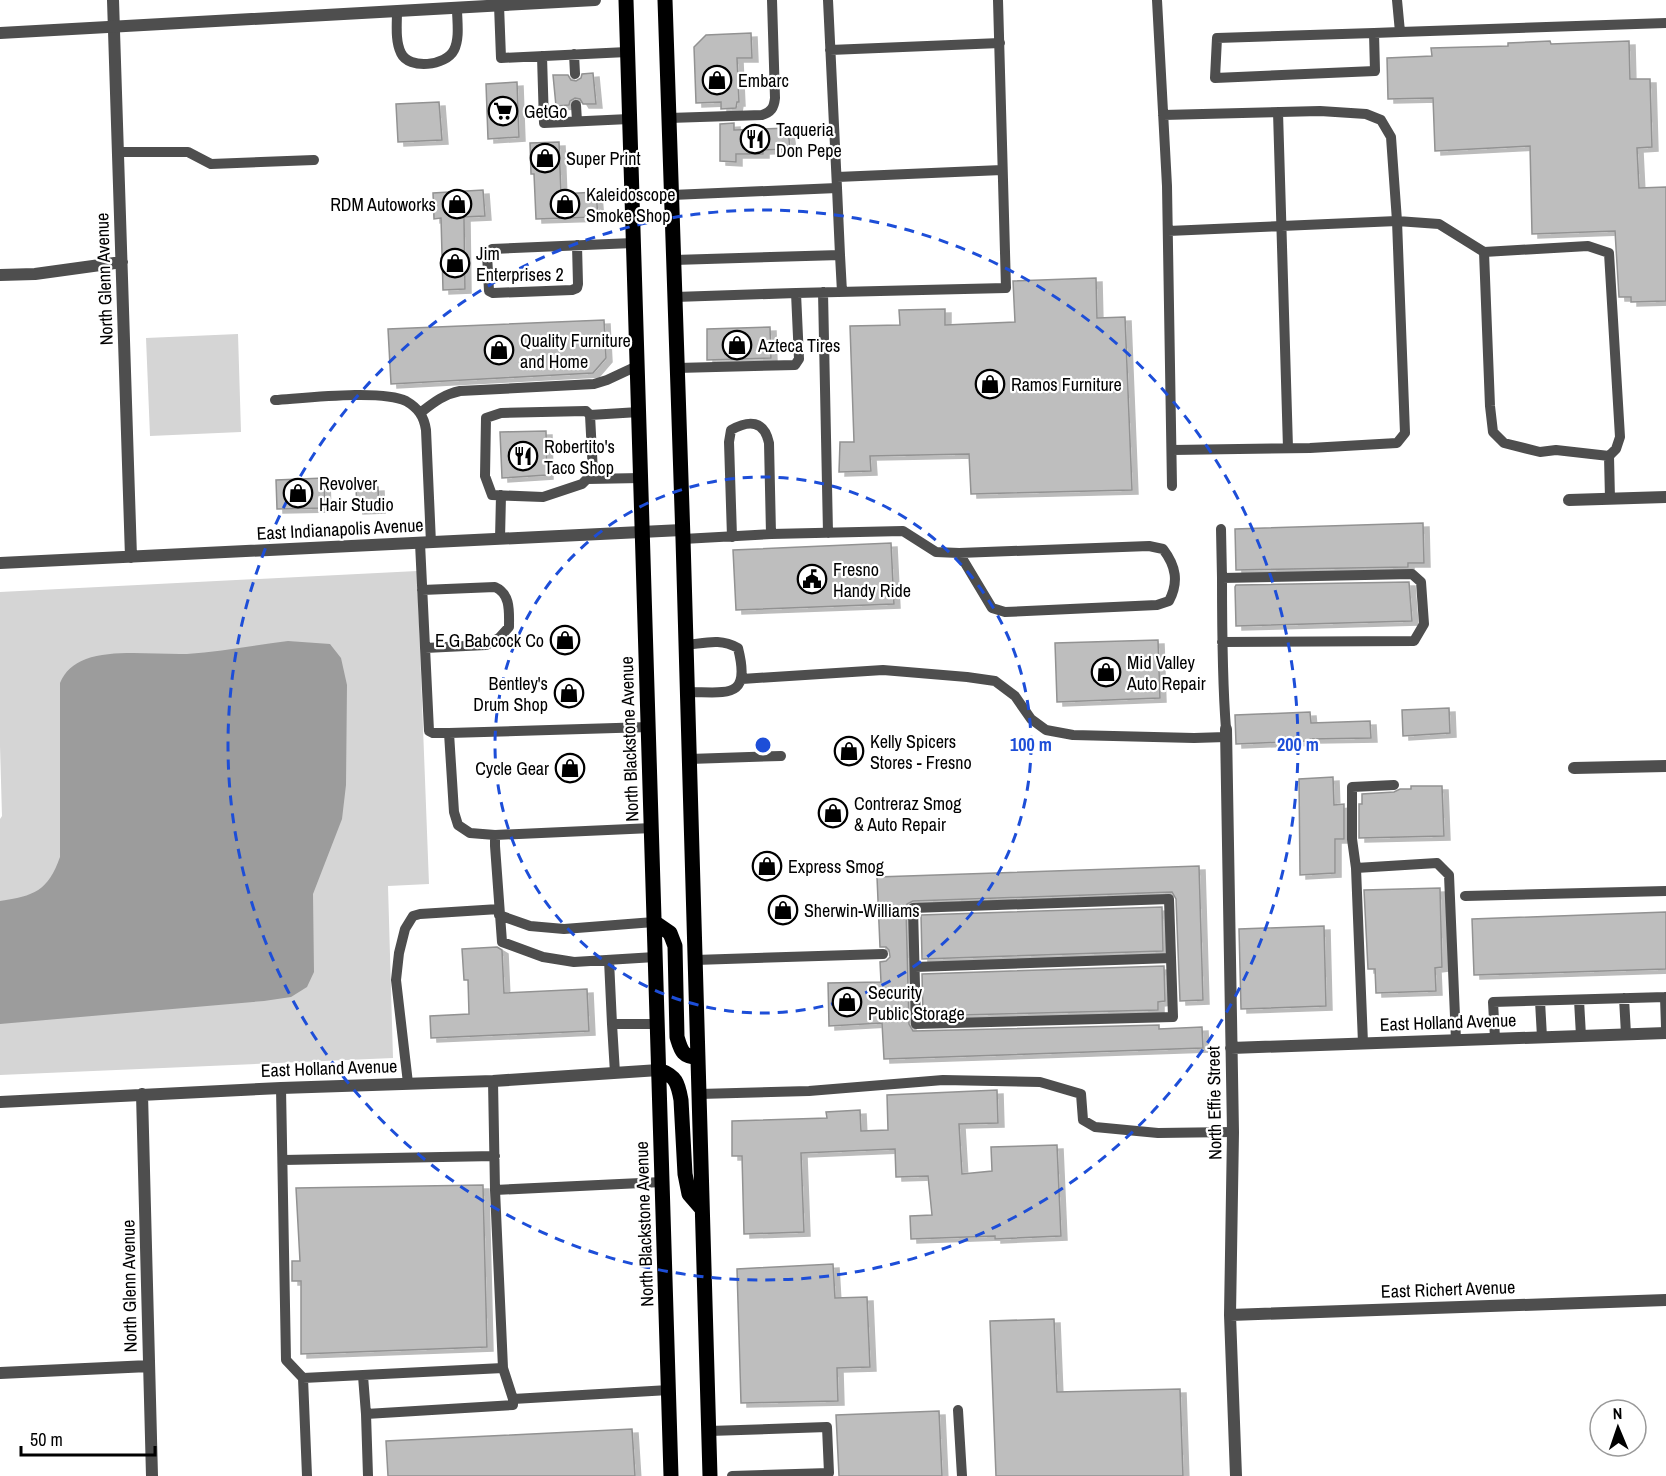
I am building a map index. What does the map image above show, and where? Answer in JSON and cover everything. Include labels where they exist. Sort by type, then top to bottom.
[{"type":"main road","name":"North Blackstone Avenue","points":[[626,0],[671,1476]]},
{"type":"main road","points":[[665,0],[710,1476]]},
{"type":"main road","points":[[654,922],[670,933],[675,946],[677,1037],[682,1051],[690,1057],[698,1057]]},
{"type":"main road","points":[[659,1070],[675,1079],[679,1088],[685,1174],[689,1194],[702,1209]]},
{"type":"street","name":"North Glenn Avenue","points":[[113,0],[131,557]]},
{"type":"street","points":[[0,33],[595,0]]},
{"type":"street","points":[[0,275],[35,274],[122,262]]},
{"type":"street","points":[[1569,500],[1666,497]]},
{"type":"street","name":"East Indianapolis Avenue","points":[[0,563],[643,532],[682,535]]},
{"type":"street","name":"North Effie Street","points":[[1226,733],[1233,1132],[1230,1315],[1236,1476]]},
{"type":"street","points":[[1574,768],[1666,766]]},
{"type":"street","name":"East Holland Avenue","points":[[1232,1048],[1666,1033]]},
{"type":"street","name":"East Holland Avenue","points":[[0,1102],[281,1088],[494,1081],[659,1070]]},
{"type":"street","name":"North Glenn Avenue","points":[[142,1095],[152,1476]]},
{"type":"street","name":"East Richert Avenue","points":[[1230,1315],[1666,1300]]},
{"type":"street","points":[[0,1373],[149,1366]]},
{"type":"lane","points":[[669,118],[762,115],[770,112],[775,98],[772,0]]},
{"type":"lane","points":[[828,0],[842,292]]},
{"type":"lane","points":[[675,297],[1006,288],[998,0]]},
{"type":"lane","points":[[1157,0],[1168,231],[1172,486]]},
{"type":"lane","points":[[1397,0],[1400,32]]},
{"type":"lane","points":[[499,5],[501,58],[627,52]]},
{"type":"lane","points":[[397,11],[398,44],[404,58],[410,62],[432,63],[440,62],[454,49],[457,39],[457,8]]},
{"type":"lane","points":[[1374,33],[1375,71],[1215,78],[1217,38],[1666,23]]},
{"type":"lane","points":[[830,50],[1000,44]]},
{"type":"lane","points":[[574,54],[575,74]]},
{"type":"lane","points":[[542,56],[544,123],[630,119]]},
{"type":"lane","points":[[576,105],[577,121]]},
{"type":"lane","points":[[1163,115],[1320,111],[1366,114],[1381,120],[1391,137],[1397,221],[1405,433],[1397,442],[1288,448],[1172,450]]},
{"type":"lane","points":[[1278,112],[1288,448]]},
{"type":"lane","points":[[118,152],[188,152],[211,164],[314,160]]},
{"type":"lane","points":[[672,195],[1002,170]]},
{"type":"lane","points":[[1168,231],[1397,221],[1439,224],[1484,252],[1588,246],[1609,253],[1620,437],[1616,448],[1609,456],[1610,499]]},
{"type":"lane","points":[[577,245],[577,288],[493,293],[489,291],[487,254],[489,250],[577,245],[633,243]]},
{"type":"lane","points":[[1484,252],[1493,432],[1504,443],[1540,452],[1556,450],[1609,456]]},
{"type":"lane","points":[[674,260],[840,255]]},
{"type":"lane","points":[[823,292],[828,533]]},
{"type":"lane","points":[[677,368],[795,365],[799,359],[796,293]]},
{"type":"lane","points":[[420,413],[436,401],[460,391],[594,384],[637,366]]},
{"type":"lane","points":[[275,400],[387,396],[404,400],[417,408],[425,418],[426,543],[422,590],[429,731],[433,734],[649,727]]},
{"type":"lane","points":[[586,411],[590,415],[593,473],[582,484],[543,497],[492,495],[485,476],[486,418],[501,413],[586,411]]},
{"type":"lane","points":[[590,415],[639,412]]},
{"type":"lane","points":[[732,537],[729,442],[731,430],[742,424],[757,424],[766,432],[769,443],[771,534]]},
{"type":"lane","points":[[587,478],[641,478]]},
{"type":"lane","points":[[500,539],[501,495]]},
{"type":"lane","points":[[742,679],[883,670],[967,677],[995,681],[1015,696],[1031,719],[1046,730],[1073,735],[1194,738],[1226,733],[1222,675],[1221,529]]},
{"type":"lane","points":[[682,535],[732,537],[903,531],[936,552],[959,553],[1149,546],[1163,549],[1172,560],[1175,579],[1174,592],[1169,601],[1157,605],[1005,612],[992,608],[959,553]]},
{"type":"lane","points":[[1222,578],[1412,574],[1421,582],[1424,624],[1414,641],[1222,642]]},
{"type":"lane","points":[[422,590],[495,587],[504,592],[509,613],[509,627],[499,638],[486,645],[425,648]]},
{"type":"lane","points":[[686,645],[721,641],[738,648],[742,662],[742,679],[739,686],[733,690],[687,693]]},
{"type":"lane","points":[[449,733],[454,812],[458,825],[470,833],[495,835],[652,828]]},
{"type":"lane","points":[[689,759],[780,756]]},
{"type":"lane","points":[[1363,1043],[1356,868],[1352,839],[1352,787],[1394,784]]},
{"type":"lane","points":[[495,835],[502,942],[543,957],[574,962],[655,957]]},
{"type":"lane","points":[[1356,868],[1437,863],[1449,875],[1456,1040]]},
{"type":"lane","points":[[1465,896],[1666,891]]},
{"type":"lane","points":[[1169,899],[1171,958],[1173,1017],[916,1024],[915,967],[909,953],[913,908],[1169,899]]},
{"type":"lane","points":[[408,1083],[396,980],[405,929],[413,916],[499,912],[530,926],[564,929],[654,922]]},
{"type":"lane","points":[[695,960],[883,954]]},
{"type":"lane","points":[[915,967],[1171,958]]},
{"type":"lane","points":[[609,960],[615,1073]]},
{"type":"lane","points":[[1495,1038],[1493,1002],[1665,997],[1666,1027]]},
{"type":"lane","points":[[1624,998],[1626,1034]]},
{"type":"lane","points":[[1579,1000],[1581,1036]]},
{"type":"lane","points":[[1540,1001],[1542,1037]]},
{"type":"lane","points":[[612,1024],[657,1024]]},
{"type":"lane","points":[[699,1094],[809,1091],[943,1080],[1040,1082],[1081,1094],[1083,1120],[1095,1127],[1158,1133],[1233,1132]]},
{"type":"lane","points":[[366,1414],[513,1405],[513,1398],[503,1368],[495,1190],[494,1081]]},
{"type":"lane","points":[[281,1088],[286,1360],[303,1378],[307,1476]]},
{"type":"lane","points":[[283,1160],[495,1156]]},
{"type":"lane","points":[[495,1190],[662,1182]]},
{"type":"lane","points":[[303,1378],[503,1368]]},
{"type":"lane","points":[[363,1376],[369,1476]]},
{"type":"lane","points":[[513,1398],[669,1390]]},
{"type":"lane","points":[[958,1410],[962,1476]]},
{"type":"lane","points":[[709,1431],[827,1427],[830,1475],[732,1476]]},
{"type":"shaded area","points":[[238,334],[241,432],[150,436],[146,338]]},
{"type":"shaded area","points":[[417,571],[429,884],[388,886],[393,1058],[0,1075],[0,819],[2,816],[0,592]]},
{"type":"shaded area","points":[[288,641],[330,644],[341,658],[347,685],[346,785],[342,819],[313,894],[314,972],[307,987],[291,997],[264,1001],[0,1024],[0,901],[31,894],[45,885],[60,857],[60,683],[64,675],[77,663],[109,654],[200,653]]},
{"type":"building","name":"Embarc","points":[[751,33],[752,58],[737,58],[739,102],[736,108],[721,109],[721,102],[696,103],[694,47],[706,35]]},
{"type":"building","points":[[1550,41],[1551,44],[1629,41],[1630,79],[1650,79],[1652,147],[1637,148],[1639,188],[1666,187],[1666,301],[1631,302],[1631,297],[1619,297],[1615,231],[1532,234],[1530,146],[1435,151],[1433,98],[1388,99],[1387,58],[1432,56],[1431,48],[1508,46],[1508,43]]},
{"type":"building","points":[[593,73],[596,104],[583,104],[580,99],[575,98],[570,101],[569,105],[556,106],[553,75],[568,75],[571,80],[576,81],[581,78],[582,74]]},
{"type":"building","points":[[517,82],[519,137],[488,139],[486,84]]},
{"type":"building","points":[[439,102],[442,140],[398,142],[396,104]]},
{"type":"building","name":"Taqueria Don Pepe","points":[[734,123],[734,130],[788,128],[790,149],[763,150],[763,154],[736,154],[736,162],[720,161],[720,124]]},
{"type":"building","points":[[559,142],[561,194],[596,192],[598,217],[536,219],[530,143]]},
{"type":"building","points":[[483,190],[485,216],[464,217],[465,289],[443,290],[441,218],[434,219],[433,193]]},
{"type":"building","name":"Ramos Furniture","points":[[1096,278],[1097,318],[1125,317],[1132,490],[971,494],[969,454],[870,456],[871,471],[839,472],[840,442],[854,442],[850,326],[900,325],[899,310],[945,309],[945,325],[1015,322],[1013,281]]},
{"type":"building","points":[[604,320],[606,358],[593,373],[391,384],[388,329]]},
{"type":"building","points":[[770,327],[771,358],[707,360],[707,329]]},
{"type":"building","points":[[546,431],[547,475],[502,478],[500,432]]},
{"type":"building","points":[[324,478],[325,508],[277,509],[276,480]]},
{"type":"building","points":[[378,487],[379,509],[357,510],[356,488]]},
{"type":"building","points":[[1423,523],[1424,563],[1408,563],[1408,567],[1236,570],[1235,529]]},
{"type":"building","points":[[891,543],[894,604],[736,610],[733,550]]},
{"type":"building","points":[[1409,582],[1412,621],[1236,626],[1236,585]]},
{"type":"building","points":[[1158,640],[1160,698],[1057,702],[1055,643]]},
{"type":"building","points":[[1449,708],[1450,733],[1403,736],[1402,710]]},
{"type":"building","points":[[1310,712],[1311,723],[1370,721],[1371,738],[1236,744],[1235,715]]},
{"type":"building","points":[[1333,777],[1334,805],[1344,804],[1344,839],[1335,839],[1335,873],[1300,875],[1299,779]]},
{"type":"building","points":[[1411,786],[1442,786],[1444,836],[1359,838],[1359,804],[1362,804],[1362,794],[1394,792],[1400,789],[1411,789]]},
{"type":"building","points":[[1199,866],[1203,1000],[1180,1001],[1176,899],[1172,892],[913,901],[907,904],[906,908],[909,1024],[913,1031],[1159,1025],[1159,1029],[1202,1027],[1203,1048],[884,1059],[882,1023],[829,1026],[828,983],[881,982],[880,962],[890,957],[886,947],[880,947],[877,877]]},
{"type":"building","points":[[1440,888],[1442,967],[1435,968],[1436,991],[1376,993],[1375,969],[1368,969],[1364,890]]},
{"type":"building","points":[[1162,907],[1163,951],[922,959],[921,915]]},
{"type":"building","points":[[1666,912],[1666,969],[1474,975],[1472,919]]},
{"type":"building","points":[[1324,926],[1326,1006],[1241,1009],[1239,929]]},
{"type":"building","points":[[497,947],[502,950],[504,993],[587,989],[589,1031],[431,1038],[430,1016],[469,1014],[468,980],[464,980],[462,949]]},
{"type":"building","points":[[1164,966],[1165,1001],[1158,1002],[1158,1010],[923,1016],[922,974]]},
{"type":"building","points":[[997,1090],[998,1123],[959,1124],[962,1174],[992,1171],[991,1147],[1057,1145],[1061,1236],[911,1239],[910,1216],[932,1215],[928,1176],[896,1177],[895,1149],[801,1153],[804,1232],[744,1234],[742,1156],[732,1156],[732,1121],[827,1118],[826,1112],[860,1110],[861,1131],[888,1130],[887,1095]]},
{"type":"building","points":[[483,1185],[487,1347],[301,1354],[301,1281],[292,1281],[292,1261],[300,1261],[296,1188]]},
{"type":"building","points":[[833,1264],[835,1298],[867,1297],[870,1367],[837,1368],[838,1401],[741,1403],[737,1269]]},
{"type":"building","points":[[1054,1319],[1057,1392],[1180,1389],[1183,1476],[996,1476],[990,1321]]},
{"type":"building","points":[[939,1411],[942,1476],[839,1476],[836,1415]]},
{"type":"building","points":[[632,1429],[635,1476],[388,1476],[386,1441]]},
{"type":"place","name":"Embarc","points":[[717,80]]},
{"type":"place","name":"GetGo","points":[[503,111]]},
{"type":"place","name":"Taqueria Don Pepe","points":[[755,139]]},
{"type":"place","name":"Super Print","points":[[545,158]]},
{"type":"place","name":"RDM Autoworks","points":[[457,204]]},
{"type":"place","name":"Kaleidoscope Smoke Shop","points":[[565,204]]},
{"type":"place","name":"Jim Enterprises 2","points":[[455,263]]},
{"type":"place","name":"Azteca Tires","points":[[737,345]]},
{"type":"place","name":"Quality Furniture and Home","points":[[499,350]]},
{"type":"place","name":"Ramos Furniture","points":[[990,384]]},
{"type":"place","name":"Robertito's Taco Shop","points":[[523,456]]},
{"type":"place","name":"Revolver Hair Studio","points":[[298,493]]},
{"type":"place","name":"Fresno Handy Ride","points":[[812,579]]},
{"type":"place","name":"E G Babcock Co","points":[[565,640]]},
{"type":"place","name":"Mid Valley Auto Repair","points":[[1106,672]]},
{"type":"place","name":"Bentley's Drum Shop","points":[[569,693]]},
{"type":"place","name":"Kelly Spicers Stores - Fresno","points":[[849,751]]},
{"type":"place","name":"Cycle Gear","points":[[570,768]]},
{"type":"place","name":"Contreraz Smog & Auto Repair","points":[[833,813]]},
{"type":"place","name":"Express Smog","points":[[767,866]]},
{"type":"place","name":"Sherwin-Williams","points":[[783,910]]},
{"type":"place","name":"Security Public Storage","points":[[847,1002]]}]
